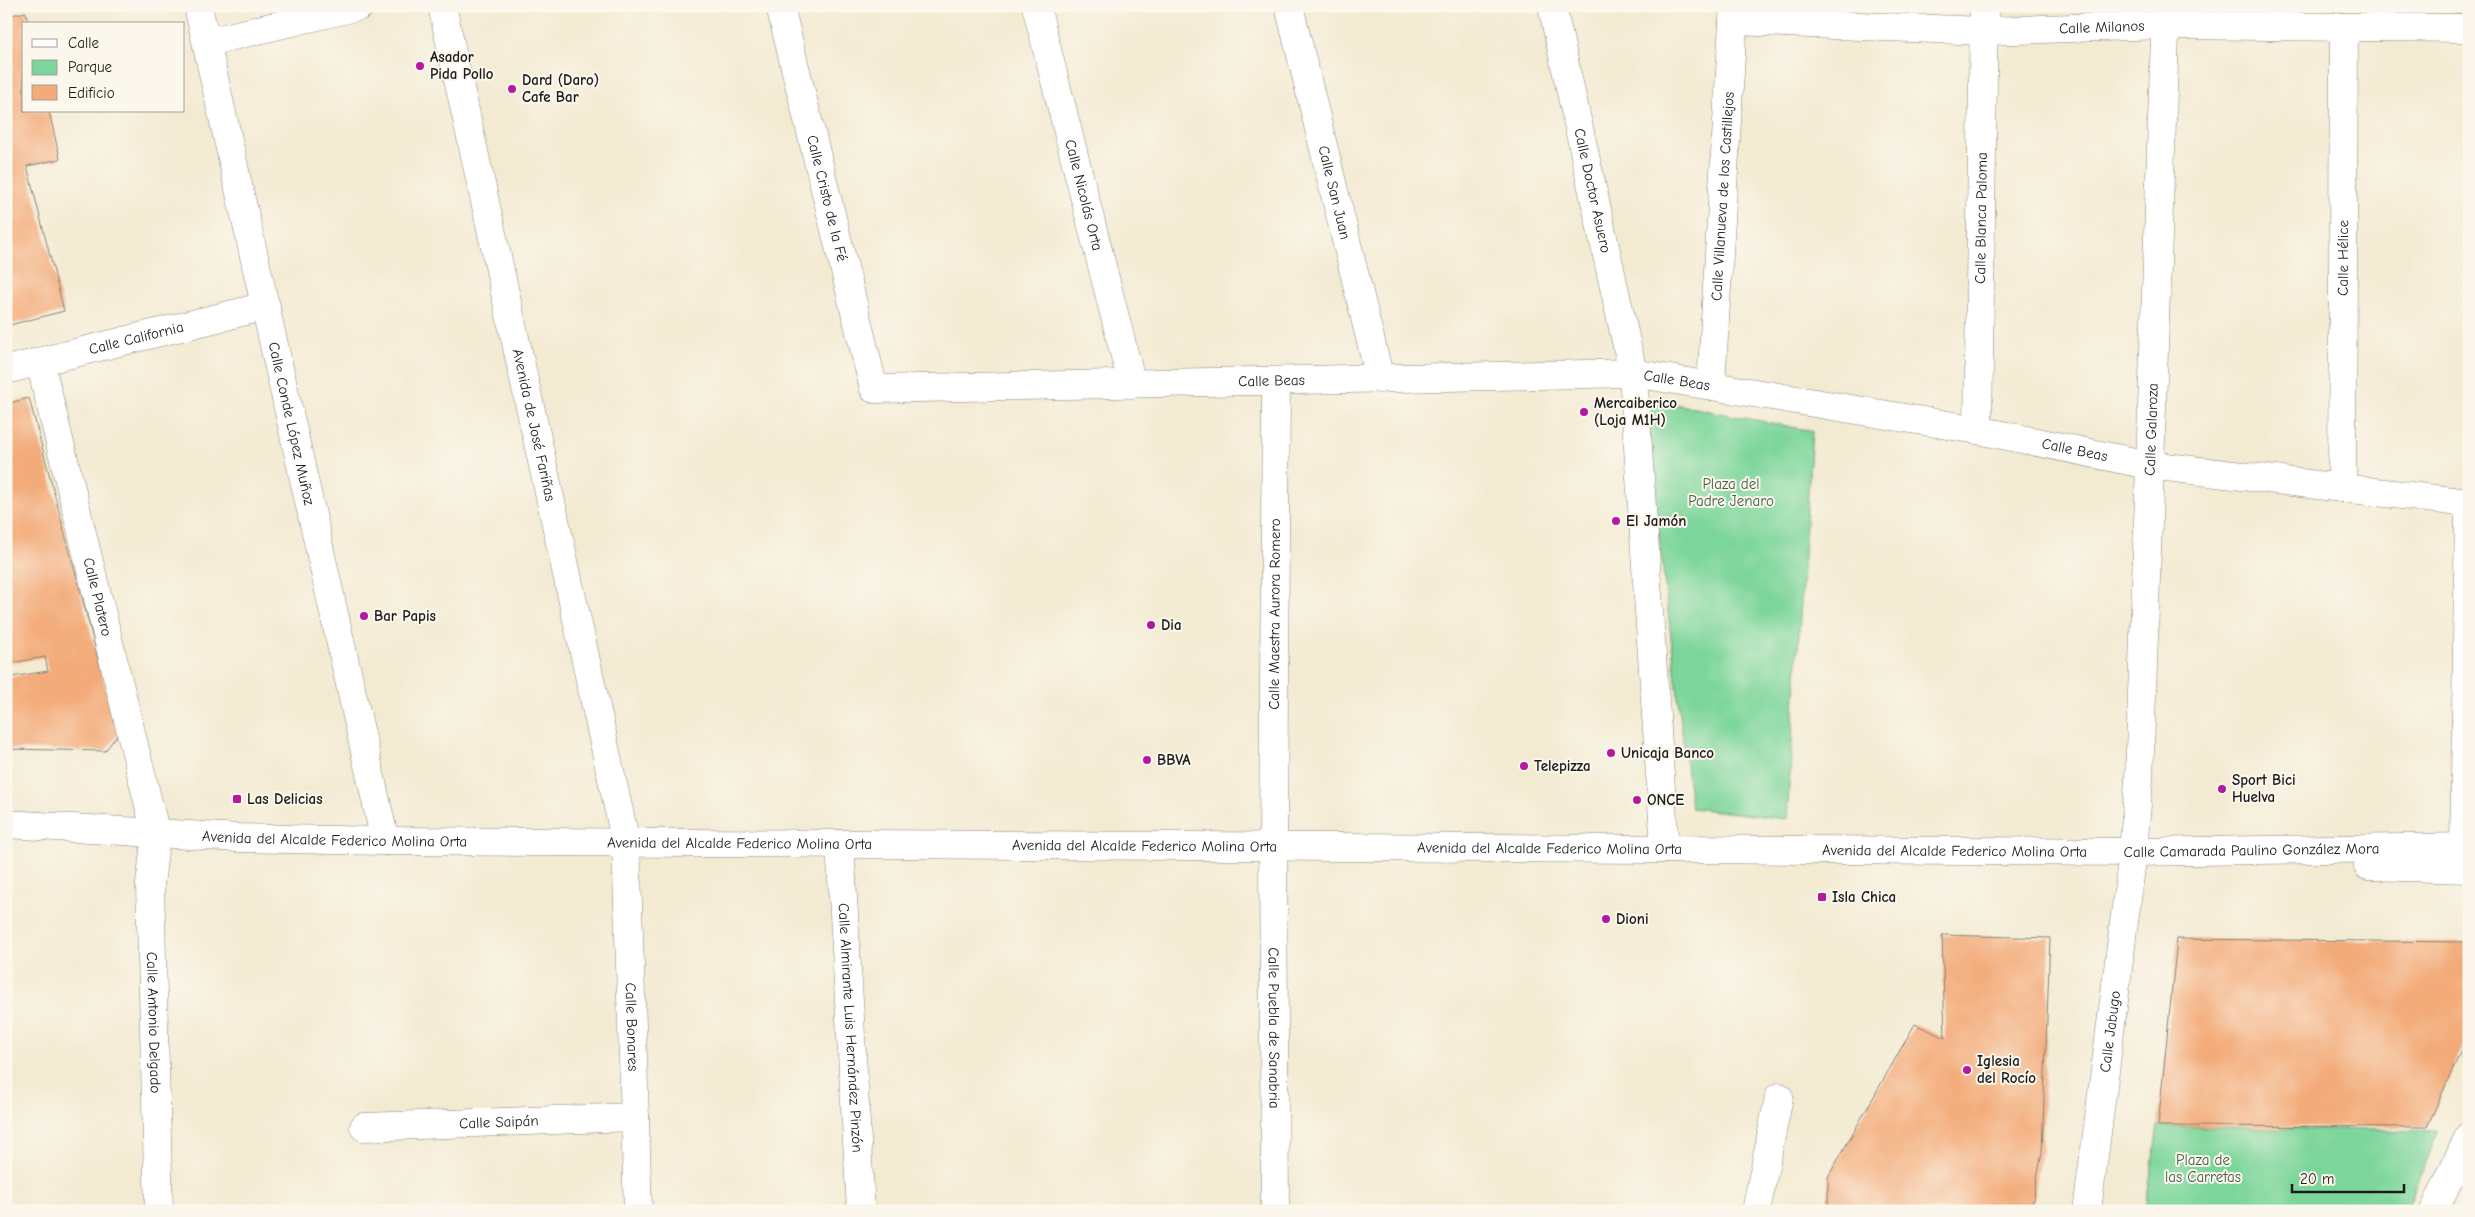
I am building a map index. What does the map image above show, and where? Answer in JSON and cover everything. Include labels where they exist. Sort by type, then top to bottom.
[{"type":"street","name":"Calle Conde López Muñoz","points":[[198,6],[385,841]]},
{"type":"street","points":[[207,42],[360,6]]},
{"type":"street","name":"Avenida de José Fariñas","points":[[442,6],[626,843]]},
{"type":"street","name":"Calle Cristo de la Fé","points":[[780,6],[874,389]]},
{"type":"street","name":"Calle Nicolás Orta","points":[[1036,6],[1132,384]]},
{"type":"street","name":"Calle San Juan","points":[[1289,6],[1380,379]]},
{"type":"street","name":"Calle Doctor Asuero","points":[[1552,6],[1633,373]]},
{"type":"street","name":"Calle Milanos","points":[[1733,14],[1984,19],[2165,16],[2344,27],[2469,28]]},
{"type":"street","name":"Calle Villanueva de los Castillejos","points":[[1711,386],[1733,14]]},
{"type":"street","name":"Calle Galaroza","points":[[2132,852],[2140,760],[2165,16]]},
{"type":"street","name":"Calle Blanca Paloma","points":[[1978,430],[1984,19]]},
{"type":"street","name":"Calle Hélice","points":[[2342,488],[2344,27]]},
{"type":"street","name":"Calle California","points":[[6,370],[266,306]]},
{"type":"street","name":"Calle Platero","points":[[40,362],[156,834]]},
{"type":"street","points":[[1633,373],[1665,849]]},
{"type":"street","name":"Calle Beas","points":[[874,389],[1633,373],[1978,430],[2149,464],[2469,503]]},
{"type":"street","name":"Calle Maestra Aurora Romero","points":[[1273,846],[1276,381]]},
{"type":"street","points":[[2467,854],[2469,508]]},
{"type":"street","name":"Avenida del Alcalde Federico Molina Orta","points":[[6,824],[156,834],[385,841],[2132,852]]},
{"type":"street","name":"Avenida del Alcalde Federico Molina Orta","points":[[6,841],[156,834]]},
{"type":"street","name":"Calle Antonio Delgado","points":[[156,834],[150,885],[159,1211]]},
{"type":"street","name":"Calle Bonares","points":[[626,843],[638,1211]]},
{"type":"street","name":"Calle Almirante Luis Hernández Pinzón","points":[[840,844],[861,1211]]},
{"type":"street","name":"Calle Puebla de Sanabria","points":[[1273,846],[1275,1211]]},
{"type":"street","name":"Calle Camarada Paulino González Mora","points":[[2132,852],[2237,863],[2467,854]]},
{"type":"street","name":"Calle Jabugo","points":[[2087,1211],[2132,852]]},
{"type":"street","points":[[1756,1211],[1779,1097]]},
{"type":"street","name":"Calle Saipán","points":[[364,1127],[635,1117]]},
{"type":"street","points":[[2434,1211],[2469,1136]]},
{"type":"green space","name":"Plaza del Padre Jenaro","points":[[1643,398],[1812,431],[1787,819],[1691,808]]},
{"type":"green space","name":"Plaza de las Carretas","points":[[2158,1126],[2438,1131],[2406,1211],[2145,1211]]},
{"type":"building","points":[[26,12],[28,22],[22,22],[22,112],[49,112],[60,159],[27,166],[64,311],[6,326],[6,16]]},
{"type":"building","points":[[29,398],[118,734],[105,751],[6,749],[6,698],[9,698],[9,691],[6,691],[6,678],[48,671],[45,657],[6,664],[6,404]]},
{"type":"building","name":"Iglesia del Rocío","points":[[1942,935],[2050,938],[2042,1152],[2031,1211],[1828,1211],[1828,1177],[1915,1024],[1945,1038]]},
{"type":"building","points":[[2177,939],[2469,942],[2469,1033],[2427,1127],[2158,1126]]},
{"type":"place","name":"Asador Pida Pollo","points":[[420,66]]},
{"type":"place","name":"Dard (Daro) Cafe Bar","points":[[512,89]]},
{"type":"place","name":"Mercaiberico (Loja M1H)","points":[[1584,412]]},
{"type":"place","name":"El Jamón","points":[[1616,521]]},
{"type":"place","name":"Bar Papis","points":[[364,616]]},
{"type":"place","name":"Dia","points":[[1151,625]]},
{"type":"place","name":"Unicaja Banco","points":[[1611,753]]},
{"type":"place","name":"BBVA","points":[[1147,760]]},
{"type":"place","name":"Telepizza","points":[[1524,766]]},
{"type":"place","name":"Sport Bici Huelva","points":[[2222,789]]},
{"type":"place","name":"Las Delicias","points":[[237,799]]},
{"type":"place","name":"ONCE","points":[[1637,800]]},
{"type":"place","name":"Isla Chica","points":[[1822,897]]},
{"type":"place","name":"Dioni","points":[[1606,919]]},
{"type":"place","name":"Iglesia del Rocío","points":[[1967,1070]]}]
